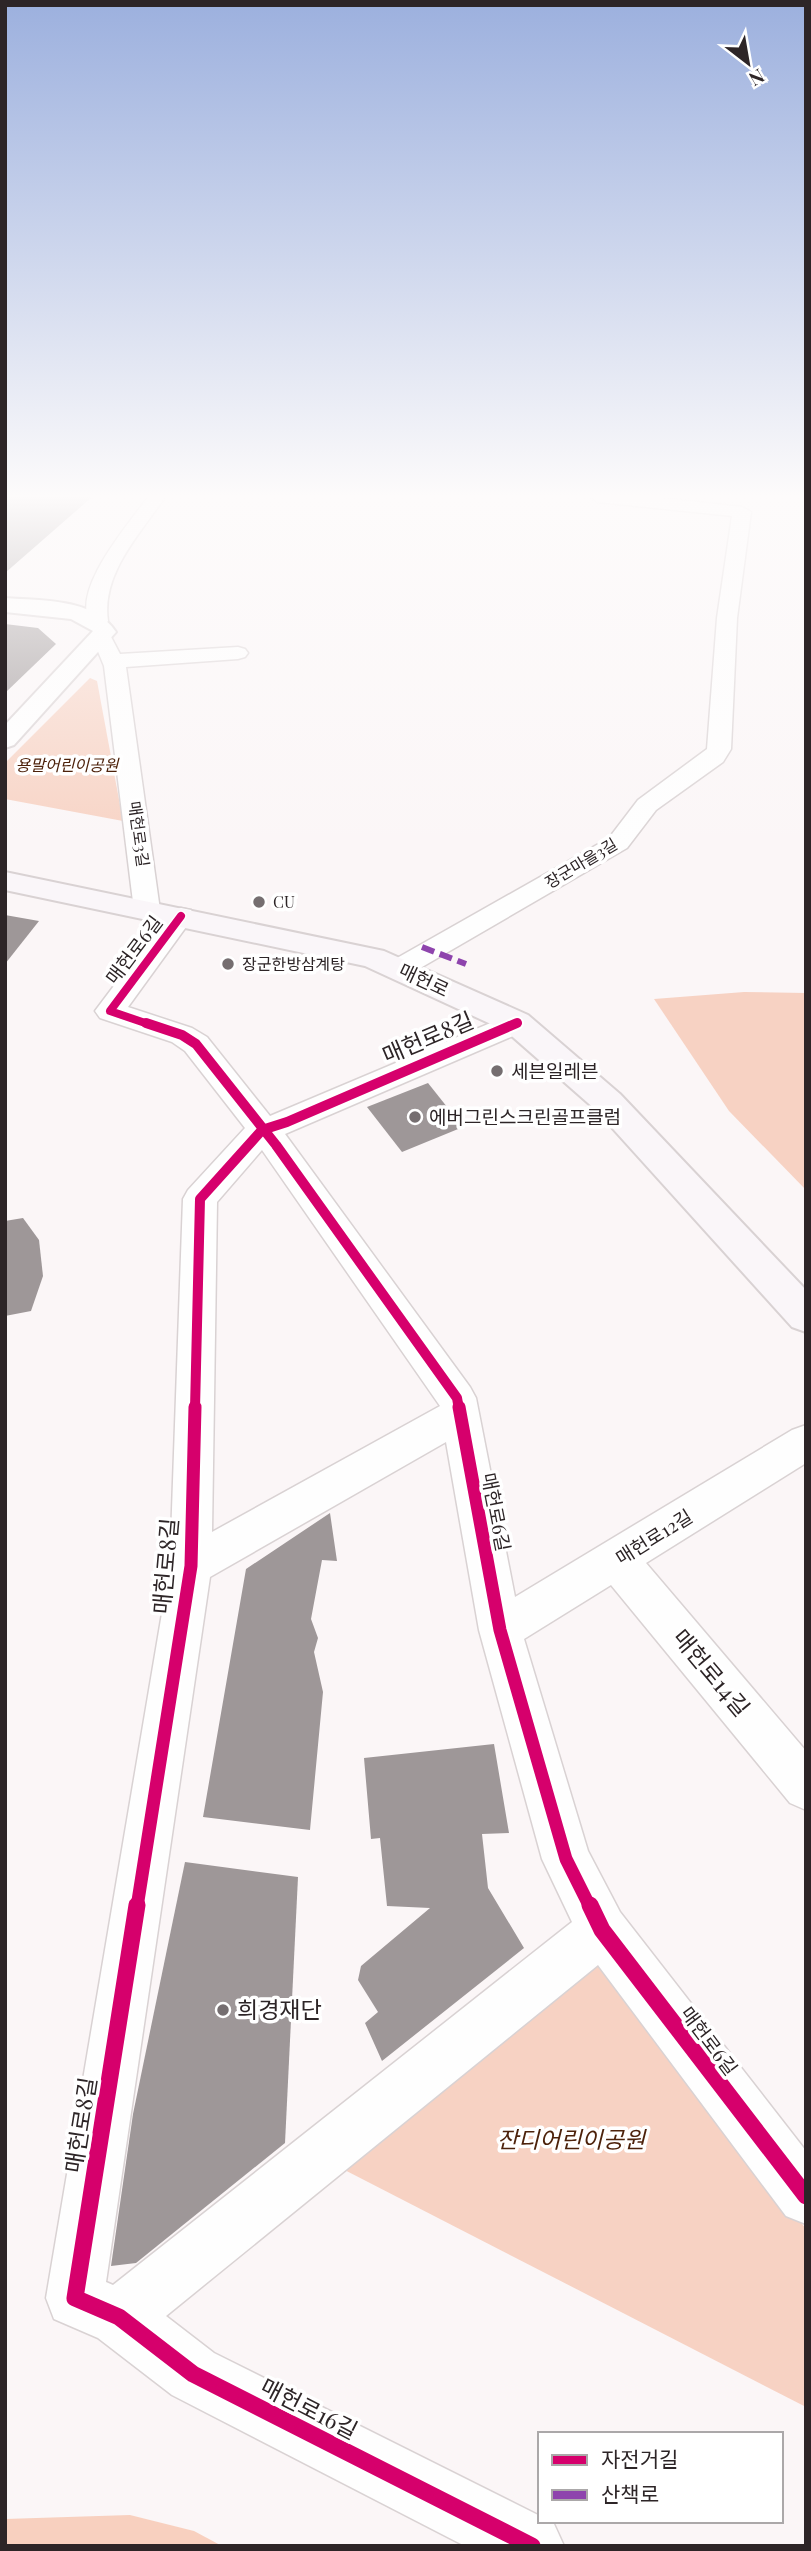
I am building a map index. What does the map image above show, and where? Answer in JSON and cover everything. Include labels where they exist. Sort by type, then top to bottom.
[{"type":"main road","name":"매헌로","points":[[5,881],[373,958],[517,1023],[608,1102],[806,1316]]},
{"type":"street","points":[[80,616],[100,629]]},
{"type":"street","points":[[97,616],[100,629]]},
{"type":"street","name":"장군마을3길","points":[[400,968],[618,843],[647,805],[672,784],[715,757],[719,749],[727,616]]},
{"type":"street","points":[[5,740],[100,629]]},
{"type":"street","name":"매헌로3길","points":[[100,629],[114,661],[147,910]]},
{"type":"street","points":[[114,661],[238,653]]},
{"type":"street","name":"매헌로6길","points":[[181,916],[110,1010],[182,1035],[196,1044],[457,1398],[500,1630],[566,1859],[602,1930],[806,2196]]},
{"type":"street","name":"매헌로8길","points":[[97,2307],[191,1566],[200,1199],[262,1130],[287,1122],[517,1023]]},
{"type":"street","points":[[191,1566],[460,1414]]},
{"type":"street","name":"매헌로12길","points":[[500,1630],[806,1442]]},
{"type":"street","name":"매헌로14길","points":[[617,1560],[806,1787]]},
{"type":"street","points":[[97,2307],[602,1930]]},
{"type":"street","name":"매헌로16길","points":[[97,2307],[193,2374],[532,2546]]},
{"type":"green space","name":"용말어린이공원","points":[[90,678],[97,681],[123,821],[5,799],[5,763]]},
{"type":"green space","points":[[744,992],[806,993],[806,1190],[729,1111],[654,999]]},
{"type":"green space","name":"잔디어린이공원","points":[[592,1952],[806,2229],[806,2407],[331,2163]]},
{"type":"shaded area","points":[[130,2515],[194,2531],[222,2546],[5,2546],[5,2519]]},
{"type":"building","points":[[5,624],[38,628],[56,644],[5,693]]},
{"type":"building","points":[[5,915],[39,921],[5,964]]},
{"type":"building","name":"에버그린스크린골프클럼","points":[[428,1083],[463,1127],[402,1152],[367,1107]]},
{"type":"building","points":[[23,1218],[39,1240],[43,1276],[31,1311],[5,1316],[5,1221]]},
{"type":"building","points":[[330,1513],[337,1561],[322,1560],[311,1619],[318,1638],[314,1652],[323,1692],[310,1830],[203,1817],[246,1569]]},
{"type":"building","points":[[494,1744],[509,1833],[482,1834],[488,1888],[524,1948],[382,2061],[365,2023],[378,2012],[358,1980],[361,1966],[430,1908],[387,1906],[380,1838],[371,1839],[364,1758]]},
{"type":"building","name":"희경재단","points":[[185,1862],[298,1877],[285,2143],[136,2263],[111,2266],[133,2114]]},
{"type":"marked path","points":[[422,947],[466,964]]},
{"type":"cycle path","points":[[181,916],[110,1011],[182,1035],[196,1044],[276,1145],[457,1398],[500,1630],[566,1859],[602,1930],[806,2196]]},
{"type":"cycle path","points":[[517,1023],[287,1122],[262,1130],[200,1199],[191,1566],[75,2298],[119,2317],[193,2374],[532,2546]]},
{"type":"place","name":"CU","points":[[259,902]]},
{"type":"place","name":"장군한방삼계탕","points":[[228,964]]},
{"type":"place","name":"세븐일레븐","points":[[497,1071]]},
{"type":"place","name":"에버그린스크린골프클럼","points":[[415,1117]]},
{"type":"place","name":"희경재단","points":[[223,2010]]}]
